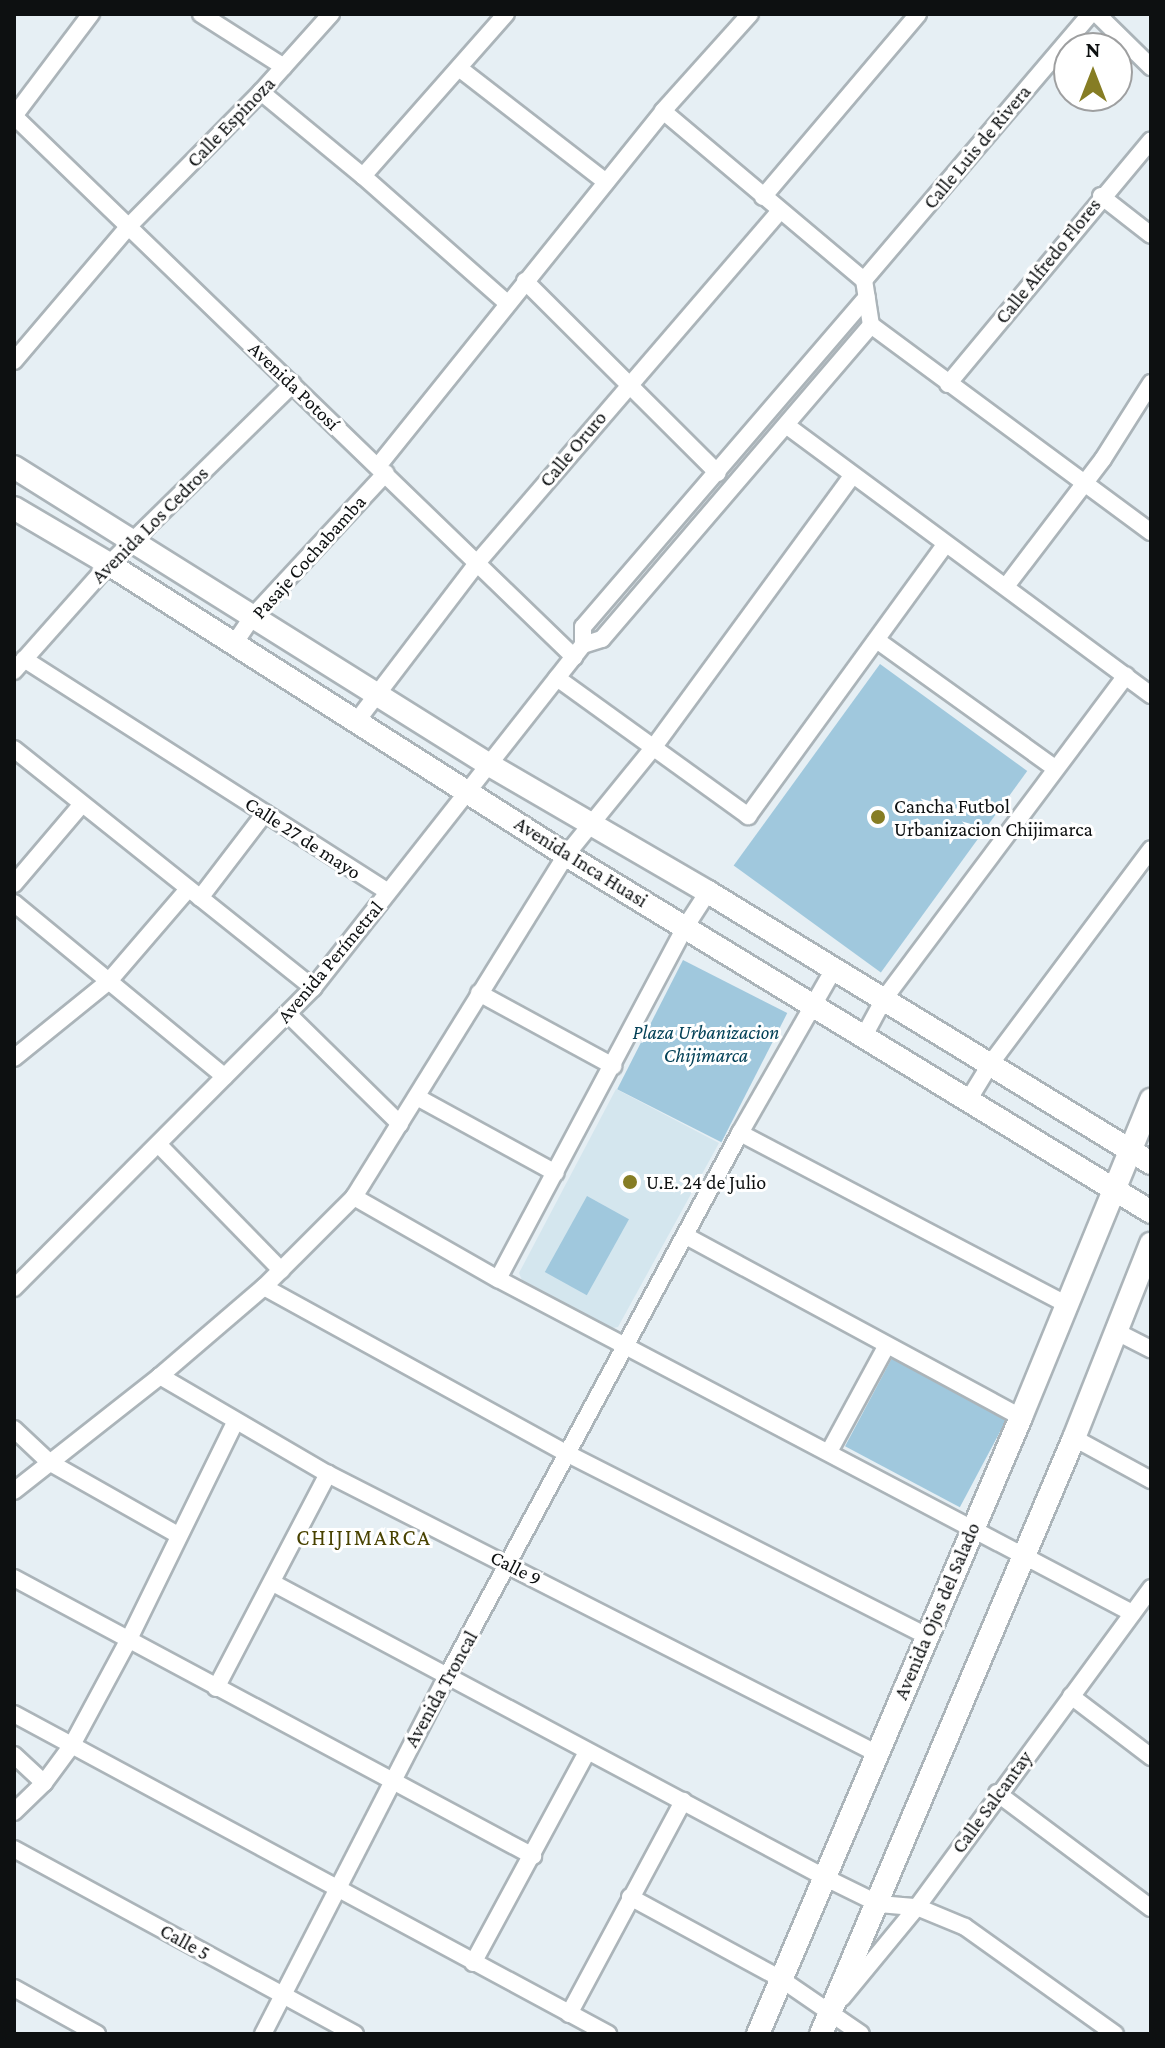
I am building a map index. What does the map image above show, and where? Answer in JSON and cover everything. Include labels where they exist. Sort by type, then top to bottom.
[{"type":"street","points":[[14,116],[91,14]]},
{"type":"street","points":[[201,14],[284,67]]},
{"type":"street","name":"Calle Espinoza","points":[[14,361],[128,227],[261,92],[331,14]]},
{"type":"street","points":[[363,176],[506,14]]},
{"type":"street","name":"Pasaje Cochabamba","points":[[234,644],[253,616],[382,470],[507,303],[663,111],[750,14]]},
{"type":"street","points":[[763,197],[918,14]]},
{"type":"street","name":"Calle Luis de Rivera","points":[[578,651],[583,627],[718,473],[1090,14]]},
{"type":"street","points":[[1097,14],[1151,67]]},
{"type":"street","points":[[459,68],[606,182]]},
{"type":"street","points":[[261,92],[363,176],[507,303]]},
{"type":"street","points":[[663,111],[866,288],[871,325],[1151,532]]},
{"type":"street","name":"Avenida Potosí","points":[[14,116],[477,563],[578,651]]},
{"type":"street","name":"Calle Alfredo Flores","points":[[948,384],[1101,196],[1151,140]]},
{"type":"street","points":[[1101,196],[1151,235]]},
{"type":"street","name":"Calle Oruro","points":[[356,722],[477,563],[780,211]]},
{"type":"street","points":[[525,281],[627,386],[718,473]]},
{"type":"street","points":[[578,651],[602,639],[871,325]]},
{"type":"street","points":[[1007,585],[1085,485],[1151,383]]},
{"type":"street","name":"Avenida Los Cedros","points":[[19,665],[109,564],[293,384]]},
{"type":"street","points":[[786,425],[945,545],[1007,585],[1151,695]]},
{"type":"street","name":"Avenida Inca Huasi","points":[[14,467],[134,539],[488,764],[708,892],[1151,1163]]},
{"type":"street","points":[[14,1491],[160,1376],[264,1287],[354,1197],[566,855],[653,748],[853,475]]},
{"type":"street","name":"Avenida Inca Huasi","points":[[14,508],[109,564],[566,855],[1115,1187],[1151,1212]]},
{"type":"street","points":[[557,678],[748,816],[945,545]]},
{"type":"street","points":[[878,641],[1055,768]]},
{"type":"street","name":"Avenida Perímetral","points":[[14,1288],[313,988],[578,651]]},
{"type":"street","name":"Calle 27 de mayo","points":[[19,665],[218,783],[388,892]]},
{"type":"street","points":[[864,1036],[884,999],[1126,676]]},
{"type":"street","points":[[14,749],[313,988]]},
{"type":"street","points":[[14,884],[82,804]]},
{"type":"street","points":[[14,1058],[109,981],[194,893],[265,813]]},
{"type":"street","points":[[969,1099],[991,1063],[1151,849]]},
{"type":"street","points":[[498,1279],[686,926],[708,892]]},
{"type":"street","points":[[14,903],[225,1077]]},
{"type":"street","name":"Avenida Troncal","points":[[263,2034],[447,1676],[740,1133],[834,969]]},
{"type":"street","points":[[479,993],[613,1066]]},
{"type":"street","points":[[288,1014],[400,1124]]},
{"type":"street","points":[[417,1097],[556,1173]]},
{"type":"street","name":"Avenida Ojos del Salado","points":[[758,2034],[1021,1417],[1151,1100]]},
{"type":"street","points":[[740,1133],[1066,1304]]},
{"type":"street","points":[[159,1145],[281,1270]]},
{"type":"street","points":[[354,1197],[498,1279],[830,1450],[1132,1613]]},
{"type":"street","points":[[686,1236],[886,1347],[1021,1417]]},
{"type":"street","points":[[821,2034],[879,1904],[1074,1438],[1151,1244]]},
{"type":"street","points":[[264,1287],[568,1454],[926,1636]]},
{"type":"street","points":[[1117,1332],[1151,1349]]},
{"type":"street","points":[[830,1450],[886,1347]]},
{"type":"street","name":"Calle 9","points":[[160,1376],[235,1423],[328,1474],[876,1753]]},
{"type":"street","points":[[14,1812],[44,1783],[72,1745],[129,1639],[235,1423]]},
{"type":"street","points":[[14,1429],[49,1462],[178,1535]]},
{"type":"street","points":[[1074,1438],[1151,1480]]},
{"type":"street","points":[[216,1688],[328,1474]]},
{"type":"street","points":[[14,1578],[533,1856]]},
{"type":"street","points":[[273,1583],[826,1878],[879,1904],[917,1907],[965,1927],[1115,2034]]},
{"type":"street","name":"Calle Salcantay","points":[[830,2013],[917,1907],[997,1793],[1132,1613],[1148,1597]]},
{"type":"street","points":[[1071,1696],[1151,1757]]},
{"type":"street","points":[[14,1714],[337,1891],[608,2034]]},
{"type":"street","points":[[473,1963],[587,1752]]},
{"type":"street","points":[[14,1755],[44,1783]]},
{"type":"street","points":[[997,1793],[1151,1908]]},
{"type":"street","points":[[569,2014],[683,1801]]},
{"type":"street","name":"Calle 5","points":[[14,1849],[355,2034]]},
{"type":"street","points":[[630,1897],[781,1979],[861,2034]]},
{"type":"street","points":[[14,1988],[94,2033]]},
{"type":"street","points":[[254,2034],[282,1995]]},
{"type":"shaded area","points":[[616,1089],[719,1143],[618,1327],[608,1329],[524,1285],[519,1273]]},
{"type":"green space","name":"Cancha Futbol Urbanizacion Chijimarca","points":[[880,664],[1027,771],[881,972],[734,865]]},
{"type":"green space","name":"Plaza Urbanizacion Chijimarca","points":[[683,960],[787,1013],[721,1142],[617,1089]]},
{"type":"green space","points":[[587,1196],[629,1219],[587,1295],[545,1272]]},
{"type":"green space","points":[[892,1358],[1007,1419],[960,1507],[845,1446]]},
{"type":"place","name":"Cancha Futbol Urbanizacion Chijimarca","points":[[878,817]]},
{"type":"place","name":"U.E. 24 de Julio","points":[[630,1182]]},
{"type":"district","name":"CHIJIMARCA","points":[[364,1538]]}]
